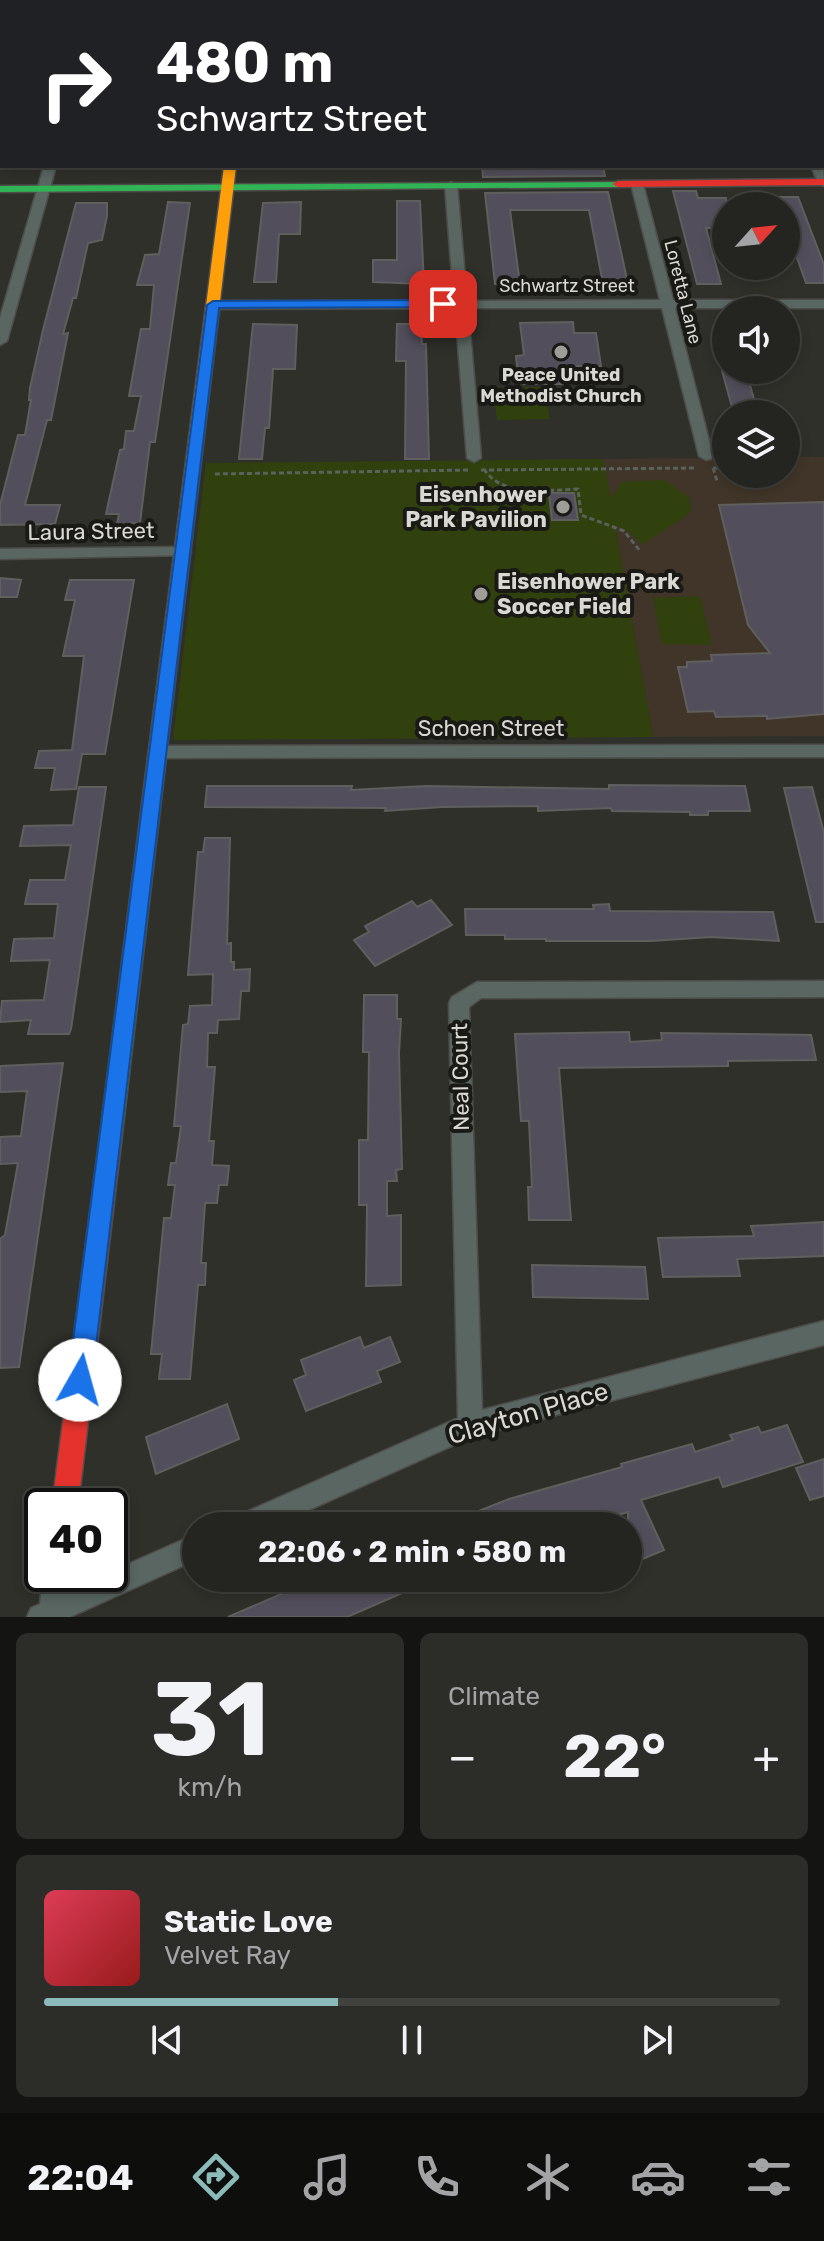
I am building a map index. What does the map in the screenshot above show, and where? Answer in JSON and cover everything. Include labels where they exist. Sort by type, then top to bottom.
[{"type":"street","points":[[0,341],[49,168]]},
{"type":"street","points":[[67,1488],[230,168]]},
{"type":"street","points":[[0,189],[824,183]]},
{"type":"street","name":"Loretta Lane","points":[[637,184],[702,462]]},
{"type":"street","points":[[451,185],[474,458]]},
{"type":"street","name":"Schwartz Street","points":[[213,305],[824,304]]},
{"type":"street","name":"Laura Street","points":[[0,554],[183,552]]},
{"type":"street","name":"Schoen Street","points":[[158,752],[824,751]]},
{"type":"street","name":"Neal Court","points":[[470,1425],[459,1003],[477,990],[824,989]]},
{"type":"street","name":"Clayton Place","points":[[275,1512],[470,1425],[824,1333]]},
{"type":"street","points":[[46,1614],[182,1553]]},
{"type":"street","points":[[46,1614],[52,1592]]},
{"type":"path","points":[[474,458],[484,465],[491,482],[499,486],[578,489],[581,515],[597,518],[626,533],[638,543],[640,551]]},
{"type":"path","points":[[485,470],[702,462]]},
{"type":"path","points":[[215,474],[454,471]]},
{"type":"shaded area","points":[[800,457],[824,457],[824,736],[653,737],[603,459],[712,458],[712,488],[800,488]]},
{"type":"green space","points":[[544,387],[550,419],[497,420],[493,388]]},
{"type":"green space","points":[[603,459],[611,498],[622,482],[664,480],[690,498],[691,511],[643,545],[629,532],[615,525],[653,737],[173,740],[206,463]]},
{"type":"green space","points":[[700,596],[712,645],[662,644],[653,598]]},
{"type":"building","points":[[482,168],[603,168],[605,176],[483,177]]},
{"type":"building","points":[[673,191],[696,191],[698,198],[712,198],[712,228],[706,228],[712,250],[712,280],[720,280],[721,284],[697,284]]},
{"type":"building","points":[[608,192],[628,284],[603,284],[589,210],[510,210],[520,284],[495,284],[485,193]]},
{"type":"building","points":[[397,201],[420,201],[424,284],[373,282],[373,260],[397,260]]},
{"type":"building","points":[[168,202],[190,203],[155,442],[150,442],[140,523],[117,524],[119,514],[106,514],[126,431],[134,431],[141,396],[129,396],[141,329],[150,329],[154,285],[137,285],[145,255],[159,254]]},
{"type":"building","points":[[301,202],[300,234],[279,234],[276,282],[254,282],[263,203]]},
{"type":"building","points":[[800,202],[824,265],[824,283],[806,283],[800,266]]},
{"type":"building","points":[[76,203],[107,203],[107,216],[102,240],[88,243],[76,298],[73,298],[63,334],[68,333],[51,420],[47,420],[25,505],[60,505],[55,524],[0,525],[0,505],[18,435],[25,435],[30,388]]},
{"type":"building","name":"Peace United Methodist Church","points":[[573,322],[574,333],[596,333],[601,366],[564,366],[567,384],[519,384],[516,356],[524,355],[520,323]]},
{"type":"building","points":[[253,324],[297,325],[295,369],[273,369],[269,428],[265,428],[262,459],[239,459]]},
{"type":"building","points":[[397,324],[421,324],[422,344],[426,344],[429,459],[405,459],[406,361],[396,361]]},
{"type":"building","points":[[726,384],[750,384],[754,400],[730,400]]},
{"type":"building","name":"Eisenhower Park Pavilion","points":[[549,493],[574,493],[578,520],[552,520]]},
{"type":"building","points":[[824,502],[824,714],[767,719],[767,716],[716,717],[714,711],[688,712],[678,667],[687,667],[687,662],[712,661],[711,655],[770,653],[748,625],[719,505]]},
{"type":"building","points":[[0,578],[21,580],[17,597],[0,597]]},
{"type":"building","points":[[70,580],[134,580],[105,754],[82,754],[76,789],[51,790],[55,768],[35,768],[39,751],[72,750],[84,656],[63,656],[75,600],[65,600]]},
{"type":"building","points":[[609,785],[745,786],[750,811],[708,811],[708,815],[690,815],[690,812],[612,811],[611,808],[538,811],[538,806],[385,811],[386,808],[205,807],[207,786],[352,786],[351,790],[426,786],[609,789]]},
{"type":"building","points":[[79,787],[106,787],[71,1029],[69,1034],[28,1034],[31,1020],[0,1022],[2,1001],[44,1000],[50,960],[11,961],[14,939],[54,938],[58,904],[25,904],[30,880],[65,880],[71,845],[20,846],[24,826],[73,825]]},
{"type":"building","points":[[812,787],[824,833],[824,922],[816,922],[784,788]]},
{"type":"building","points":[[205,838],[230,838],[227,944],[231,943],[234,970],[250,969],[249,991],[241,991],[239,1019],[218,1020],[217,1033],[208,1033],[207,1067],[215,1067],[209,1141],[214,1141],[212,1165],[229,1166],[227,1185],[219,1185],[217,1203],[205,1203],[201,1263],[206,1263],[205,1285],[198,1285],[190,1379],[159,1379],[162,1354],[151,1354],[164,1218],[171,1218],[175,1185],[168,1185],[171,1163],[176,1163],[181,1126],[174,1126],[183,1025],[188,1024],[190,1006],[212,1005],[213,974],[188,975],[198,852],[203,852]]},
{"type":"building","points":[[431,900],[452,925],[375,966],[354,940],[369,932],[365,926],[412,901],[417,907]]},
{"type":"building","points":[[609,904],[610,911],[773,912],[779,941],[711,937],[651,941],[546,941],[505,939],[505,935],[466,935],[465,909],[594,909],[593,905]]},
{"type":"building","points":[[364,995],[397,995],[397,1019],[401,1019],[402,1169],[396,1170],[397,1181],[387,1181],[387,1216],[401,1215],[401,1285],[366,1286],[367,1205],[359,1205],[359,1140],[368,1140],[369,1052],[363,1052]]},
{"type":"building","points":[[629,1032],[630,1042],[662,1040],[661,1033],[811,1035],[816,1060],[728,1061],[728,1066],[559,1068],[571,1220],[529,1220],[528,1187],[532,1187],[529,1121],[521,1121],[515,1034]]},
{"type":"building","points":[[63,1063],[19,1367],[0,1368],[0,1239],[5,1235],[18,1163],[0,1164],[0,1137],[21,1136],[27,1091],[0,1092],[0,1066]]},
{"type":"building","points":[[824,1222],[824,1256],[737,1259],[740,1276],[663,1277],[658,1238],[754,1236],[751,1226]]},
{"type":"building","points":[[532,1265],[645,1267],[648,1299],[533,1297]]},
{"type":"building","points":[[360,1337],[364,1348],[390,1337],[400,1362],[377,1371],[381,1382],[306,1411],[294,1380],[306,1375],[301,1360]]},
{"type":"building","points":[[227,1404],[239,1439],[156,1474],[146,1437]]},
{"type":"building","points":[[787,1425],[803,1462],[723,1487],[719,1477],[641,1500],[664,1550],[642,1559],[642,1512],[476,1512],[509,1499],[692,1444],[695,1452],[733,1440],[730,1435],[758,1427],[761,1433]]},
{"type":"building","points":[[824,1459],[824,1496],[810,1500],[796,1468]]},
{"type":"building","points":[[286,1592],[404,1592],[347,1617],[228,1617]]},
{"type":"traffic: fast","points":[[0,189],[618,184]]},
{"type":"traffic: fast","points":[[110,1143],[157,757]]},
{"type":"traffic: slow","points":[[157,757],[230,168]]},
{"type":"traffic: jam","points":[[618,184],[824,182]]},
{"type":"traffic: jam","points":[[67,1488],[110,1143]]},
{"type":"place","name":"Peace United Methodist Church","points":[[561,352]]},
{"type":"place","name":"Eisenhower Park Pavilion","points":[[563,507]]},
{"type":"place","name":"Eisenhower Park Soccer Field","points":[[481,594]]},
{"type":"route","points":[[80,1380],[213,305],[443,304]]}]
